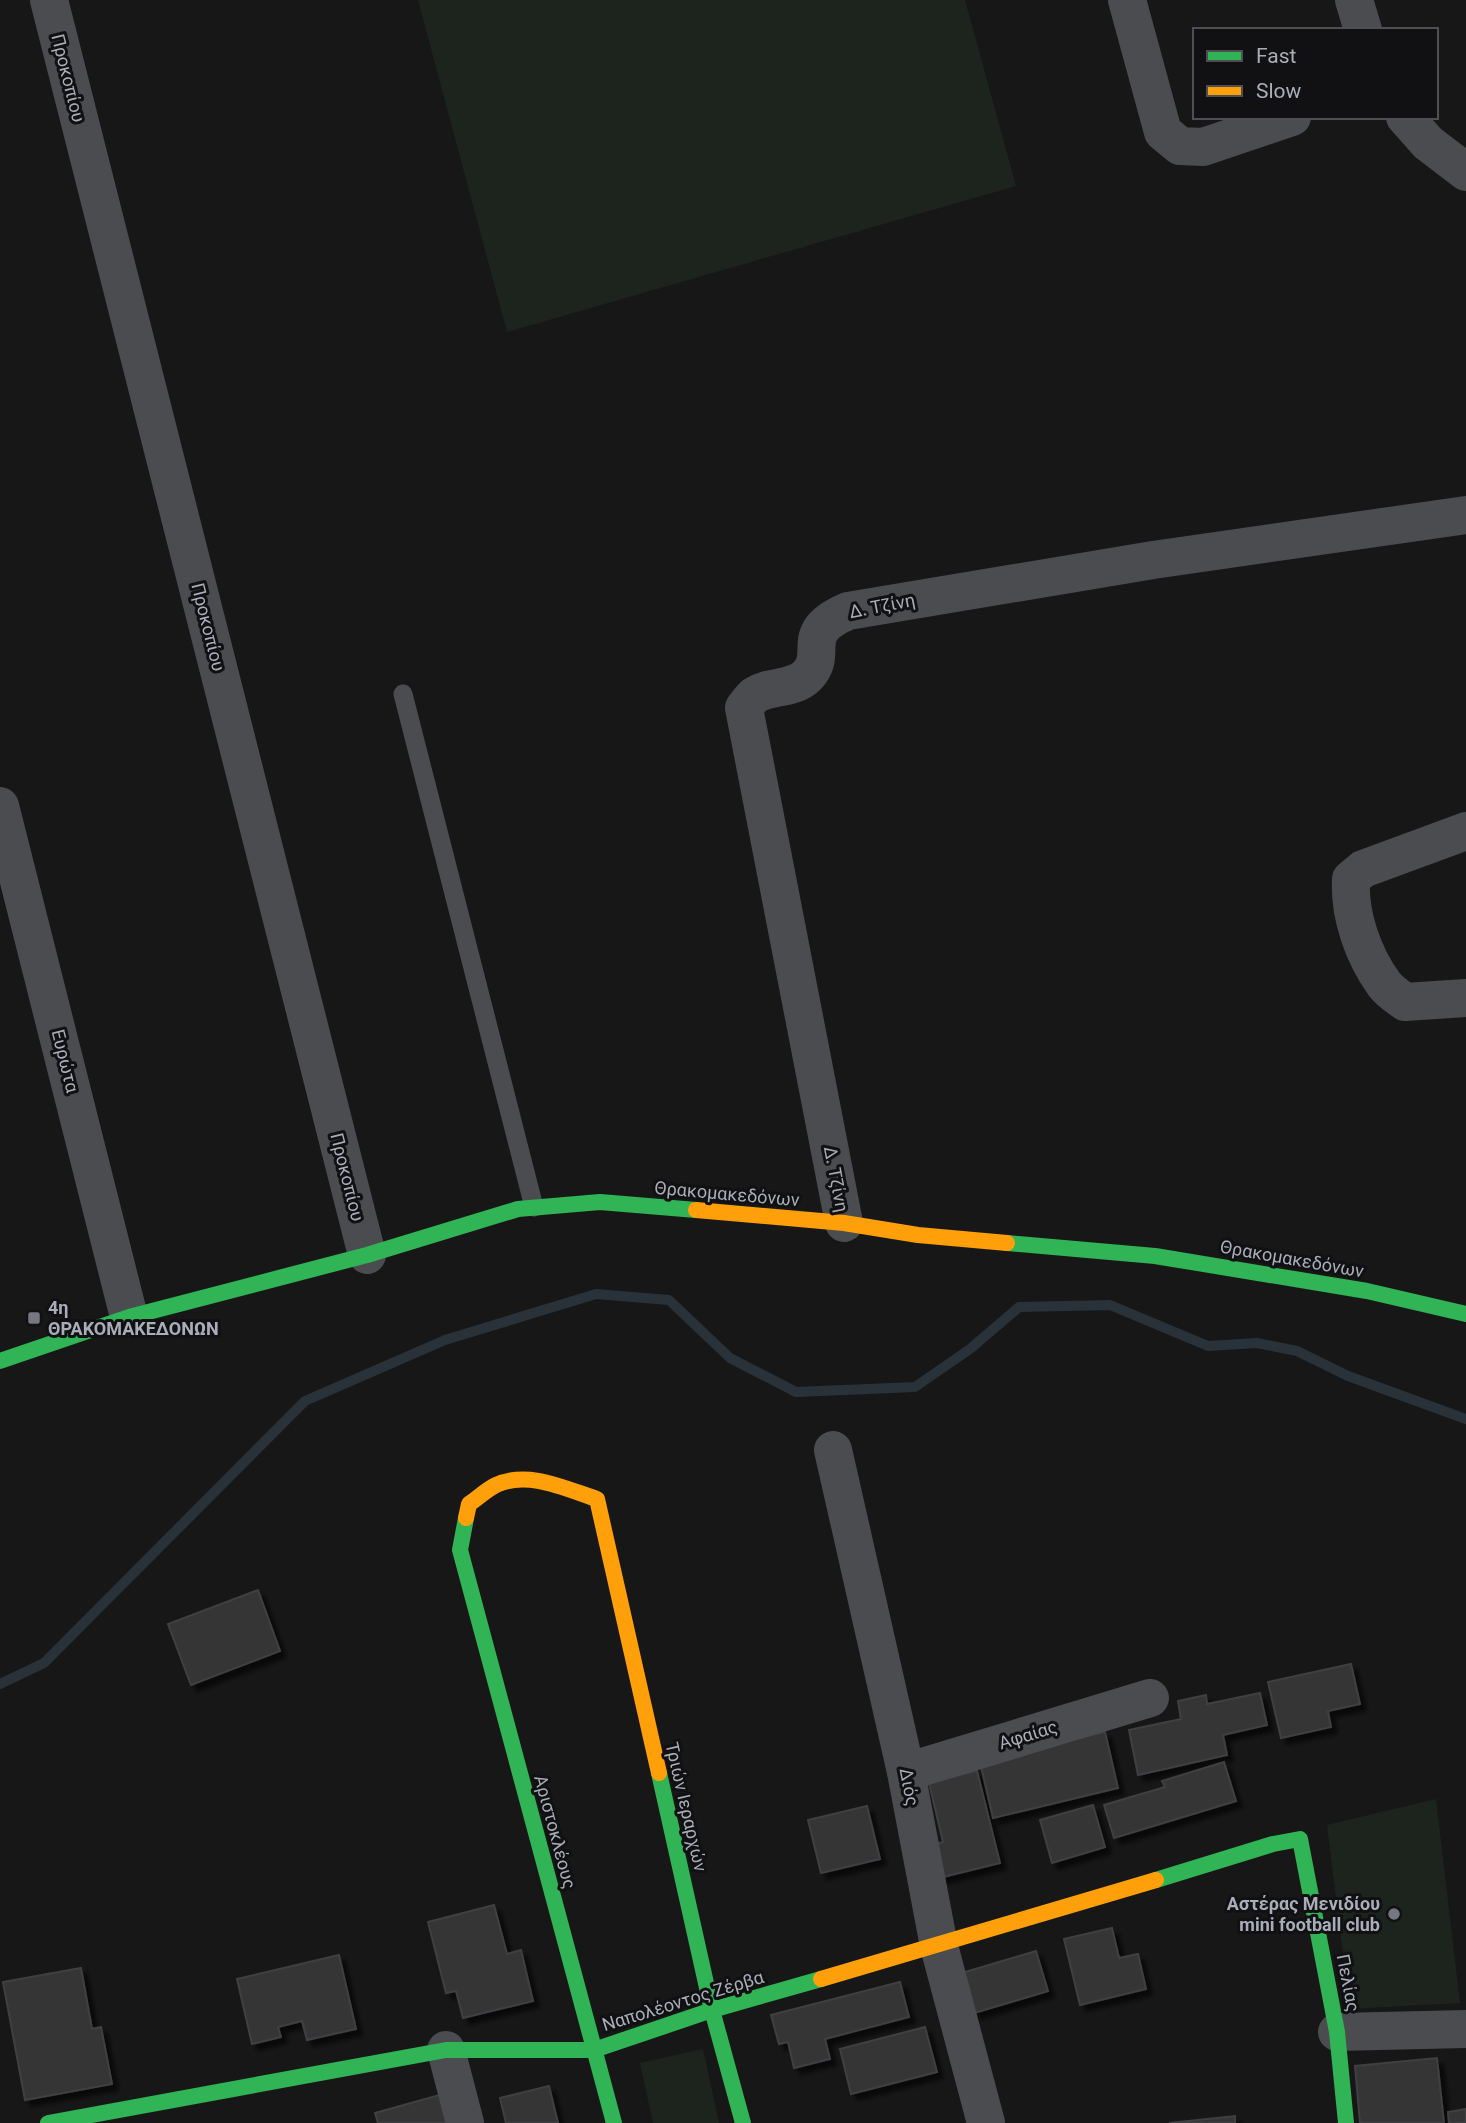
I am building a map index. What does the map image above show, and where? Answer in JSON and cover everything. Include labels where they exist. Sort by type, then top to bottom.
[{"type":"street","name":"Προκοπίου","points":[[49,0],[367,1255]]},
{"type":"street","points":[[1127,0],[1163,132],[1180,146],[1203,147],[1286,119]]},
{"type":"street","points":[[1354,0],[1362,28]]},
{"type":"street","points":[[1407,119],[1428,143],[1466,172]]},
{"type":"street","name":"Δ. Τζίνη","points":[[844,1223],[744,708],[756,694],[792,685],[808,676],[814,663],[818,631],[829,619],[848,611],[1153,560],[1466,515]]},
{"type":"street","name":"Ευρώτα","points":[[0,806],[129,1317]]},
{"type":"street","points":[[1466,831],[1363,869],[1351,880],[1350,898],[1363,946],[1385,986],[1405,1002],[1466,998]]},
{"type":"street","name":"Θρακομακεδόνων","points":[[0,1361],[129,1317],[367,1255],[518,1209],[600,1202],[844,1223],[918,1235],[1156,1256],[1367,1291],[1466,1314]]},
{"type":"street","name":"Διός","points":[[833,1450],[906,1772],[939,1946],[986,2123]]},
{"type":"street","name":"Αριστοκλέους","points":[[597,1499],[533,1478],[504,1482],[470,1504],[460,1550],[614,2123]]},
{"type":"street","name":"Τριών Ιεραρχών","points":[[597,1499],[712,2010],[743,2123]]},
{"type":"street","name":"Αφαίας","points":[[906,1772],[1150,1698]]},
{"type":"street","name":"Πελίας","points":[[1273,1844],[1300,1839],[1337,2032],[1346,2123]]},
{"type":"street","name":"Ναπολέοντος Ζέρβα","points":[[48,2123],[133,2115],[446,2050],[594,2050],[712,2010],[939,1946],[1273,1844]]},
{"type":"street","points":[[1337,2032],[1466,2029]]},
{"type":"street","points":[[446,2050],[465,2123]]},
{"type":"lane","points":[[403,694],[534,1207]]},
{"type":"shaded area","points":[[418,0],[965,0],[1016,186],[507,332]]},
{"type":"shaded area","name":"Αστέρας Μενιδίου mini football club","points":[[1436,1799],[1460,2003],[1350,2009],[1327,1825]]},
{"type":"shaded area","points":[[703,2049],[719,2123],[653,2123],[640,2063]]},
{"type":"building","points":[[258,1590],[280,1651],[191,1685],[168,1624]]},
{"type":"building","points":[[1351,1664],[1360,1704],[1328,1711],[1331,1727],[1281,1738],[1268,1682]]},
{"type":"building","points":[[1260,1693],[1267,1725],[1223,1735],[1227,1755],[1138,1775],[1129,1730],[1181,1719],[1178,1701],[1206,1695],[1207,1704]]},
{"type":"building","points":[[1105,1732],[1118,1788],[993,1818],[980,1762]]},
{"type":"building","points":[[1224,1762],[1236,1801],[1114,1838],[1104,1805],[1165,1787],[1162,1781]]},
{"type":"building","points":[[977,1771],[1000,1863],[939,1878],[931,1845],[943,1842],[929,1783]]},
{"type":"building","points":[[1093,1805],[1105,1847],[1052,1863],[1040,1820]]},
{"type":"building","points":[[867,1806],[880,1859],[821,1873],[808,1820]]},
{"type":"building","points":[[494,1905],[507,1954],[521,1950],[533,2001],[463,2018],[456,1991],[446,1993],[428,1922]]},
{"type":"building","points":[[1112,1928],[1119,1958],[1138,1954],[1146,1989],[1080,2005],[1064,1939]]},
{"type":"building","points":[[1036,1951],[1048,1991],[974,2013],[962,1973]]},
{"type":"building","points":[[339,1955],[356,2029],[307,2040],[302,2021],[278,2027],[281,2037],[252,2044],[237,1979]]},
{"type":"building","points":[[81,1968],[92,2029],[101,2027],[112,2084],[25,2100],[3,1982]]},
{"type":"building","points":[[900,1982],[909,2017],[825,2039],[830,2059],[794,2068],[788,2042],[779,2044],[771,2015]]},
{"type":"building","points":[[925,2027],[937,2072],[851,2094],[840,2049]]},
{"type":"building","points":[[1437,2058],[1444,2123],[1360,2123],[1355,2066]]},
{"type":"building","points":[[549,2086],[558,2123],[506,2123],[500,2098]]},
{"type":"building","points":[[447,2093],[456,2123],[378,2123],[375,2113]]},
{"type":"building","points":[[1466,2109],[1466,2123],[1449,2123],[1448,2112]]},
{"type":"building","points":[[1235,2116],[1235,2123],[1169,2123]]},
{"type":"waterway","points":[[0,1684],[44,1663],[305,1401],[445,1340],[596,1294],[669,1300],[730,1358],[796,1392],[915,1387],[970,1349],[1019,1307],[1110,1305],[1208,1346],[1257,1343],[1297,1351],[1348,1376],[1466,1419]]},
{"type":"traffic: fast","points":[[0,1361],[129,1317],[367,1255],[518,1209],[600,1202],[696,1210]]},
{"type":"traffic: fast","points":[[1007,1243],[1155,1256],[1367,1291],[1466,1314]]},
{"type":"traffic: fast","points":[[466,1518],[460,1550],[614,2123]]},
{"type":"traffic: fast","points":[[659,1773],[712,2010],[743,2123]]},
{"type":"traffic: fast","points":[[1156,1880],[1273,1844],[1300,1839],[1337,2032],[1346,2123]]},
{"type":"traffic: fast","points":[[48,2123],[446,2050],[594,2050],[712,2010],[821,1979]]},
{"type":"traffic: slow","points":[[696,1210],[844,1223],[918,1235],[1007,1243]]},
{"type":"traffic: slow","points":[[466,1518],[469,1504],[492,1487],[521,1479],[560,1486],[597,1499],[659,1773]]},
{"type":"traffic: slow","points":[[821,1979],[1156,1880]]},
{"type":"place","name":"4η ΘΡΑΚΟΜΑΚΕΔΟΝΩΝ","points":[[34,1318]]},
{"type":"place","name":"Αστέρας Μενιδίου mini football club","points":[[1394,1914]]}]
